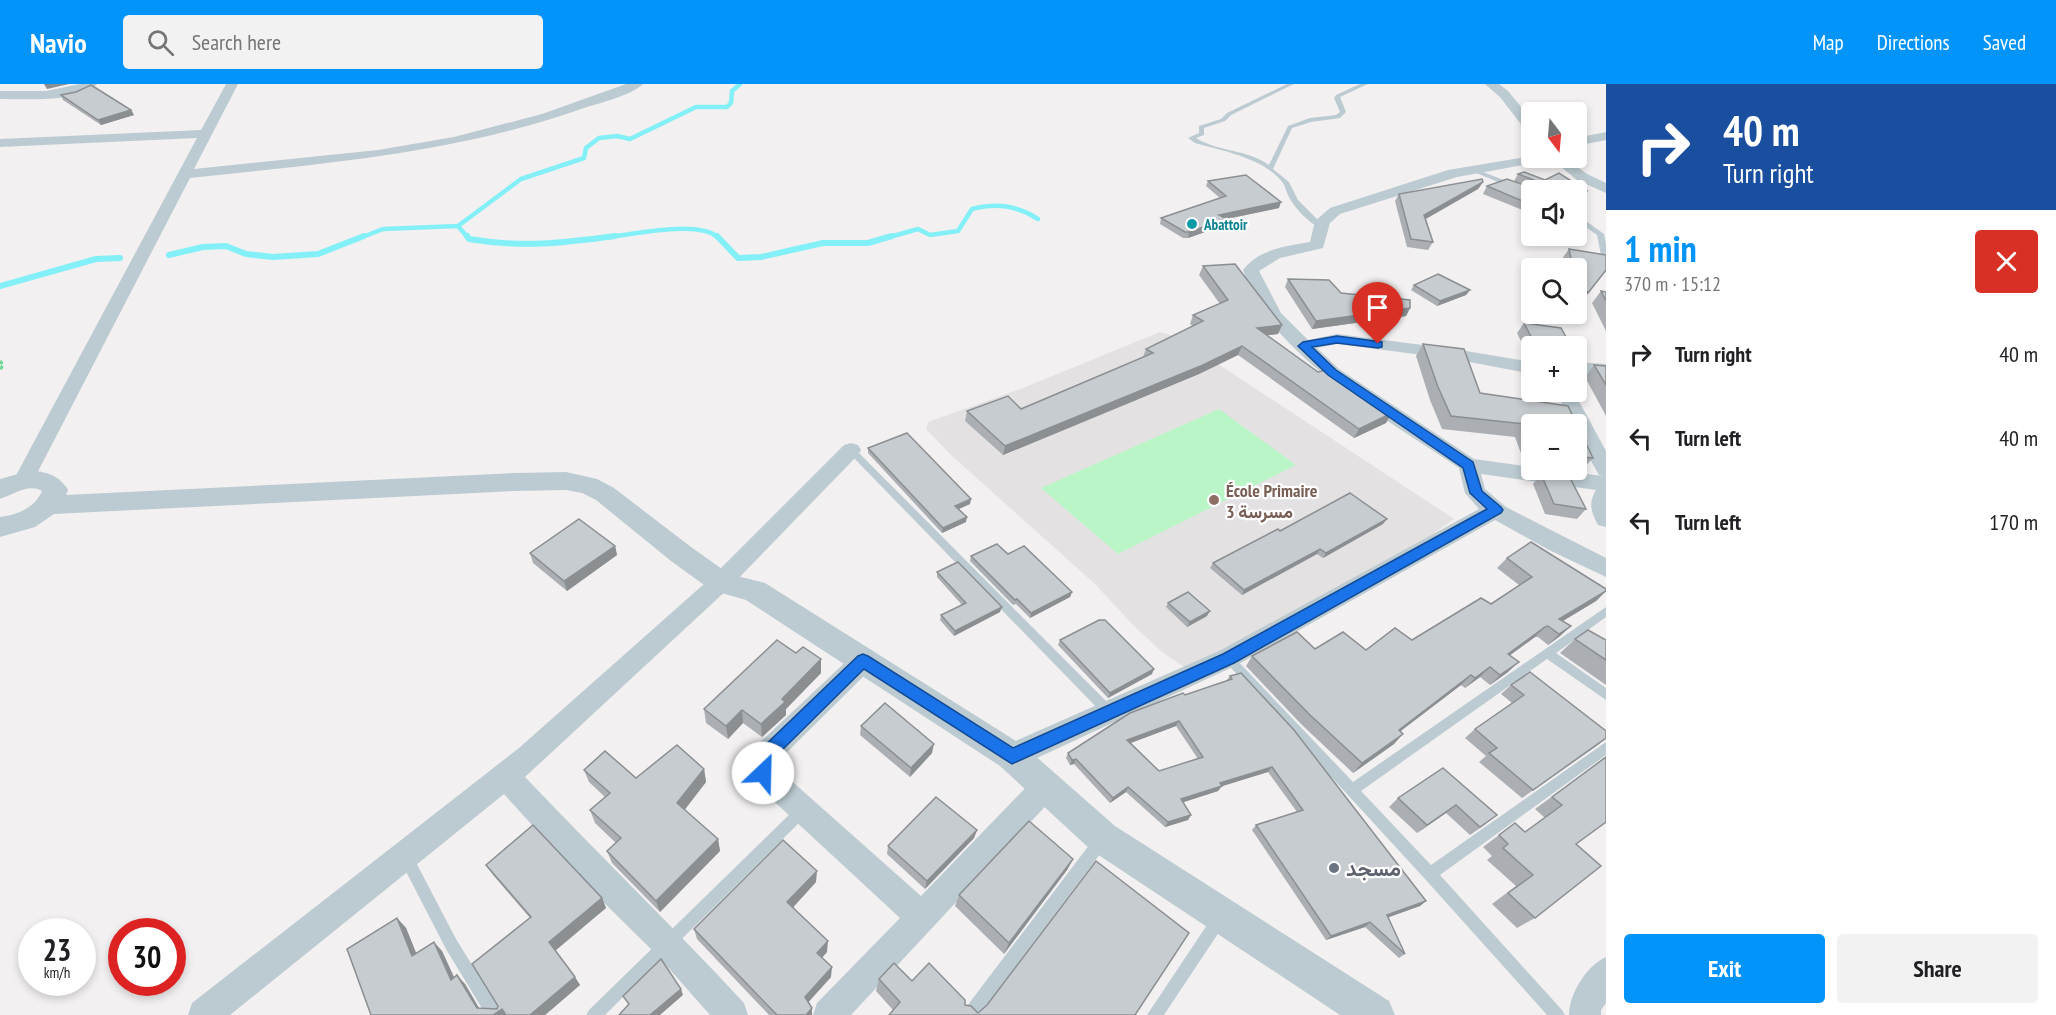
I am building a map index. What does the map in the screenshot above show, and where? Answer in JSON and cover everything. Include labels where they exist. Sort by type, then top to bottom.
[{"type":"street","points":[[0,95],[52,95],[75,92],[91,84]]},
{"type":"street","points":[[12,485],[186,174],[232,84]]},
{"type":"street","points":[[186,174],[350,156],[488,133],[604,97],[637,84]]},
{"type":"street","points":[[1491,84],[1504,94],[1521,115]]},
{"type":"street","points":[[0,143],[207,134]]},
{"type":"street","points":[[1587,140],[1606,136]]},
{"type":"street","points":[[1521,161],[1471,169],[1339,209],[1324,220],[1320,226],[1317,245],[1279,252],[1263,258],[1251,270],[1274,316],[1332,373],[1469,465],[1606,484]]},
{"type":"street","points":[[1571,168],[1603,190]]},
{"type":"street","points":[[1303,346],[1337,339],[1454,354],[1521,366]]},
{"type":"street","points":[[1587,369],[1606,370]]},
{"type":"street","points":[[1570,402],[1606,470]]},
{"type":"street","points":[[204,1015],[529,757],[720,582],[851,450]]},
{"type":"street","points":[[1469,465],[1476,493],[1496,510],[1547,540],[1606,568]]},
{"type":"street","points":[[1,530],[29,519],[48,505],[55,490],[45,481],[12,485]]},
{"type":"street","points":[[48,505],[566,481],[588,485],[605,494],[720,582],[754,591],[1012,756],[1103,838],[1368,1013]]},
{"type":"street","points":[[1606,491],[1600,498],[1601,509],[1606,519]]},
{"type":"street","points":[[1012,756],[1228,658],[1496,510]]},
{"type":"street","points":[[863,661],[764,757],[763,773],[921,917]]},
{"type":"street","points":[[505,775],[601,879],[667,943],[732,1015]]},
{"type":"street","points":[[829,1015],[1045,787]]},
{"type":"street","points":[[1585,1015],[1585,1006],[1606,973]]},
{"type":"lane","points":[[1291,84],[1229,114],[1223,120],[1201,127],[1202,134],[1191,138],[1197,142],[1251,158],[1269,169],[1287,183],[1287,190],[1298,205],[1320,226]]},
{"type":"lane","points":[[1269,169],[1290,127],[1310,120],[1338,117],[1343,112],[1338,96],[1365,84]]},
{"type":"lane","points":[[1471,169],[1521,189]]},
{"type":"lane","points":[[1587,224],[1600,234],[1606,260]]},
{"type":"lane","points":[[851,450],[1109,712]]},
{"type":"lane","points":[[1352,790],[1606,611]]},
{"type":"lane","points":[[1547,653],[1606,695]]},
{"type":"lane","points":[[1228,658],[1430,874],[1557,1015]]},
{"type":"lane","points":[[1430,874],[1606,748]]},
{"type":"lane","points":[[594,1015],[803,810]]},
{"type":"lane","points":[[969,1015],[1103,838]]},
{"type":"lane","points":[[404,856],[451,944],[495,1015]]},
{"type":"lane","points":[[1155,1015],[1221,915]]},
{"type":"path","points":[[0,361],[3,365],[0,370]]},
{"type":"shaded area","name":"École Primaire 3 مسرسة","points":[[1160,332],[1177,337],[1454,519],[1412,549],[1190,671],[1162,652],[1095,584],[951,455],[926,429],[928,422],[1023,388]]},
{"type":"green space","points":[[1219,409],[1296,465],[1118,554],[1041,488]]},
{"type":"building","points":[[91,85],[131,110],[98,120],[61,95],[76,92]]},
{"type":"building","points":[[1524,172],[1545,180],[1534,180],[1518,174]]},
{"type":"building","points":[[1559,173],[1570,180],[1545,180]]},
{"type":"building","points":[[1246,175],[1281,202],[1219,215],[1227,219],[1189,232],[1161,218],[1226,196],[1208,181]]},
{"type":"building","points":[[1482,179],[1483,182],[1424,215],[1433,242],[1411,239],[1399,194]]},
{"type":"building","points":[[1507,179],[1521,184],[1521,200],[1487,186]]},
{"type":"building","points":[[1569,249],[1606,255],[1606,270],[1588,293],[1587,258],[1571,258]]},
{"type":"building","points":[[1235,264],[1282,325],[1257,328],[1318,372],[1330,369],[1392,413],[1359,429],[1242,346],[1203,365],[1005,446],[967,411],[1008,396],[1021,409],[1153,353],[1146,349],[1203,321],[1193,315],[1228,300],[1203,266]]},
{"type":"building","points":[[1438,274],[1470,290],[1440,301],[1414,285]]},
{"type":"building","points":[[1288,279],[1329,280],[1341,293],[1410,300],[1410,308],[1316,321]]},
{"type":"building","points":[[1525,324],[1561,328],[1565,336],[1531,336]]},
{"type":"building","points":[[1423,344],[1464,349],[1480,393],[1521,399],[1521,402],[1568,406],[1572,414],[1521,414],[1521,424],[1451,416]]},
{"type":"building","points":[[1594,365],[1606,366],[1606,385]]},
{"type":"building","points":[[907,433],[971,499],[955,506],[967,517],[943,528],[868,448]]},
{"type":"building","points":[[1587,446],[1593,458],[1587,457]]},
{"type":"building","points":[[1544,480],[1571,480],[1586,509],[1554,504]]},
{"type":"building","points":[[1350,493],[1387,519],[1326,553],[1320,549],[1244,590],[1213,563],[1278,529],[1280,531]]},
{"type":"building","points":[[579,519],[615,546],[564,581],[530,553]]},
{"type":"building","points":[[1531,542],[1606,591],[1559,619],[1571,626],[1559,634],[1548,626],[1545,627],[1508,654],[1519,662],[1500,675],[1490,667],[1475,678],[1471,675],[1399,730],[1403,734],[1362,763],[1309,714],[1252,656],[1297,632],[1315,649],[1343,632],[1366,650],[1395,628],[1412,640],[1481,598],[1491,604],[1532,577],[1507,558]]},
{"type":"building","points":[[997,544],[1008,554],[1024,546],[1072,592],[1031,613],[971,556]]},
{"type":"building","points":[[958,562],[1002,607],[955,631],[941,615],[966,603],[937,572]]},
{"type":"building","points":[[1188,592],[1210,611],[1190,622],[1168,603]]},
{"type":"building","points":[[1099,620],[1105,620],[1154,669],[1110,693],[1060,640]]},
{"type":"building","points":[[1588,630],[1606,640],[1606,660],[1575,639]]},
{"type":"building","points":[[777,640],[796,653],[803,647],[821,659],[782,699],[785,702],[761,724],[742,710],[726,726],[704,709]]},
{"type":"building","points":[[1530,672],[1606,731],[1606,738],[1533,790],[1489,753],[1497,748],[1475,729],[1524,695],[1511,685]]},
{"type":"building","points":[[1241,673],[1294,730],[1426,901],[1387,915],[1405,954],[1370,922],[1331,936],[1256,825],[1303,810],[1272,767],[1220,783],[1222,786],[1181,799],[1191,815],[1168,822],[1128,787],[1113,798],[1076,759],[1072,760],[1068,753],[1130,713],[1183,693],[1185,695],[1232,679],[1230,676]],"holes":[[[1179,721],[1203,757],[1159,771],[1127,740]]]},
{"type":"building","points":[[885,703],[934,744],[911,768],[861,726]]},
{"type":"building","points":[[677,745],[704,769],[677,803],[718,839],[656,901],[607,851],[621,838],[590,810],[610,793],[584,770],[605,751],[636,778]]},
{"type":"building","points":[[1606,757],[1606,822],[1576,844],[1601,866],[1535,918],[1508,893],[1533,875],[1503,848],[1508,844],[1499,835],[1515,823],[1525,832],[1562,805],[1552,797]]},
{"type":"building","points":[[1443,768],[1497,815],[1480,827],[1456,805],[1427,825],[1398,798]]},
{"type":"building","points":[[936,797],[977,830],[927,881],[888,846]]},
{"type":"building","points":[[1029,821],[1073,859],[1009,943],[959,895]]},
{"type":"building","points":[[533,825],[602,898],[549,942],[575,977],[530,1015],[506,1015],[502,1009],[493,1015],[371,1015],[347,949],[397,918],[412,956],[434,942],[451,980],[457,975],[477,1008],[497,1009],[498,1006],[472,964],[531,917],[486,865]]},
{"type":"building","points":[[783,840],[817,871],[787,902],[828,941],[817,953],[832,967],[805,997],[812,1008],[806,1015],[777,1015],[694,929]]},
{"type":"building","points":[[1096,861],[1189,933],[1135,1015],[889,1015],[900,1002],[879,979],[894,963],[912,981],[929,963],[965,1000],[965,1005],[971,1006],[978,1013],[987,1005]]},
{"type":"building","points":[[661,959],[681,989],[650,1015],[619,1015],[629,1004],[623,996]]},
{"type":"waterway","points":[[458,226],[521,179],[584,158],[586,148],[599,138],[617,136],[630,139],[696,107],[727,107],[731,103],[732,91],[740,84]]},
{"type":"waterway","points":[[886,238],[918,229],[930,235],[958,231],[972,209],[981,207],[1006,206],[1038,219]]},
{"type":"waterway","points":[[360,238],[383,229],[458,226]]},
{"type":"waterway","points":[[458,226],[468,238]]},
{"type":"waterway","points":[[603,238],[681,229],[709,232],[718,238]]},
{"type":"waterway","points":[[169,255],[203,247],[226,246],[246,254],[273,257],[318,254],[364,236]]},
{"type":"waterway","points":[[467,236],[469,239],[488,242],[525,244],[615,236]]},
{"type":"waterway","points":[[717,236],[738,258],[761,257],[823,243],[868,243],[892,236]]},
{"type":"waterway","points":[[0,286],[96,259],[120,258]]},
{"type":"place","name":"Abattoir","points":[[1192,224]]},
{"type":"place","name":"École Primaire 3 مسرسة","points":[[1214,500]]},
{"type":"place","name":"مسجد","points":[[1334,868]]},
{"type":"route","points":[[763,773],[764,757],[863,661],[1012,756],[1228,658],[1496,510],[1476,493],[1469,465],[1332,373],[1303,346],[1337,339],[1378,344]]}]
